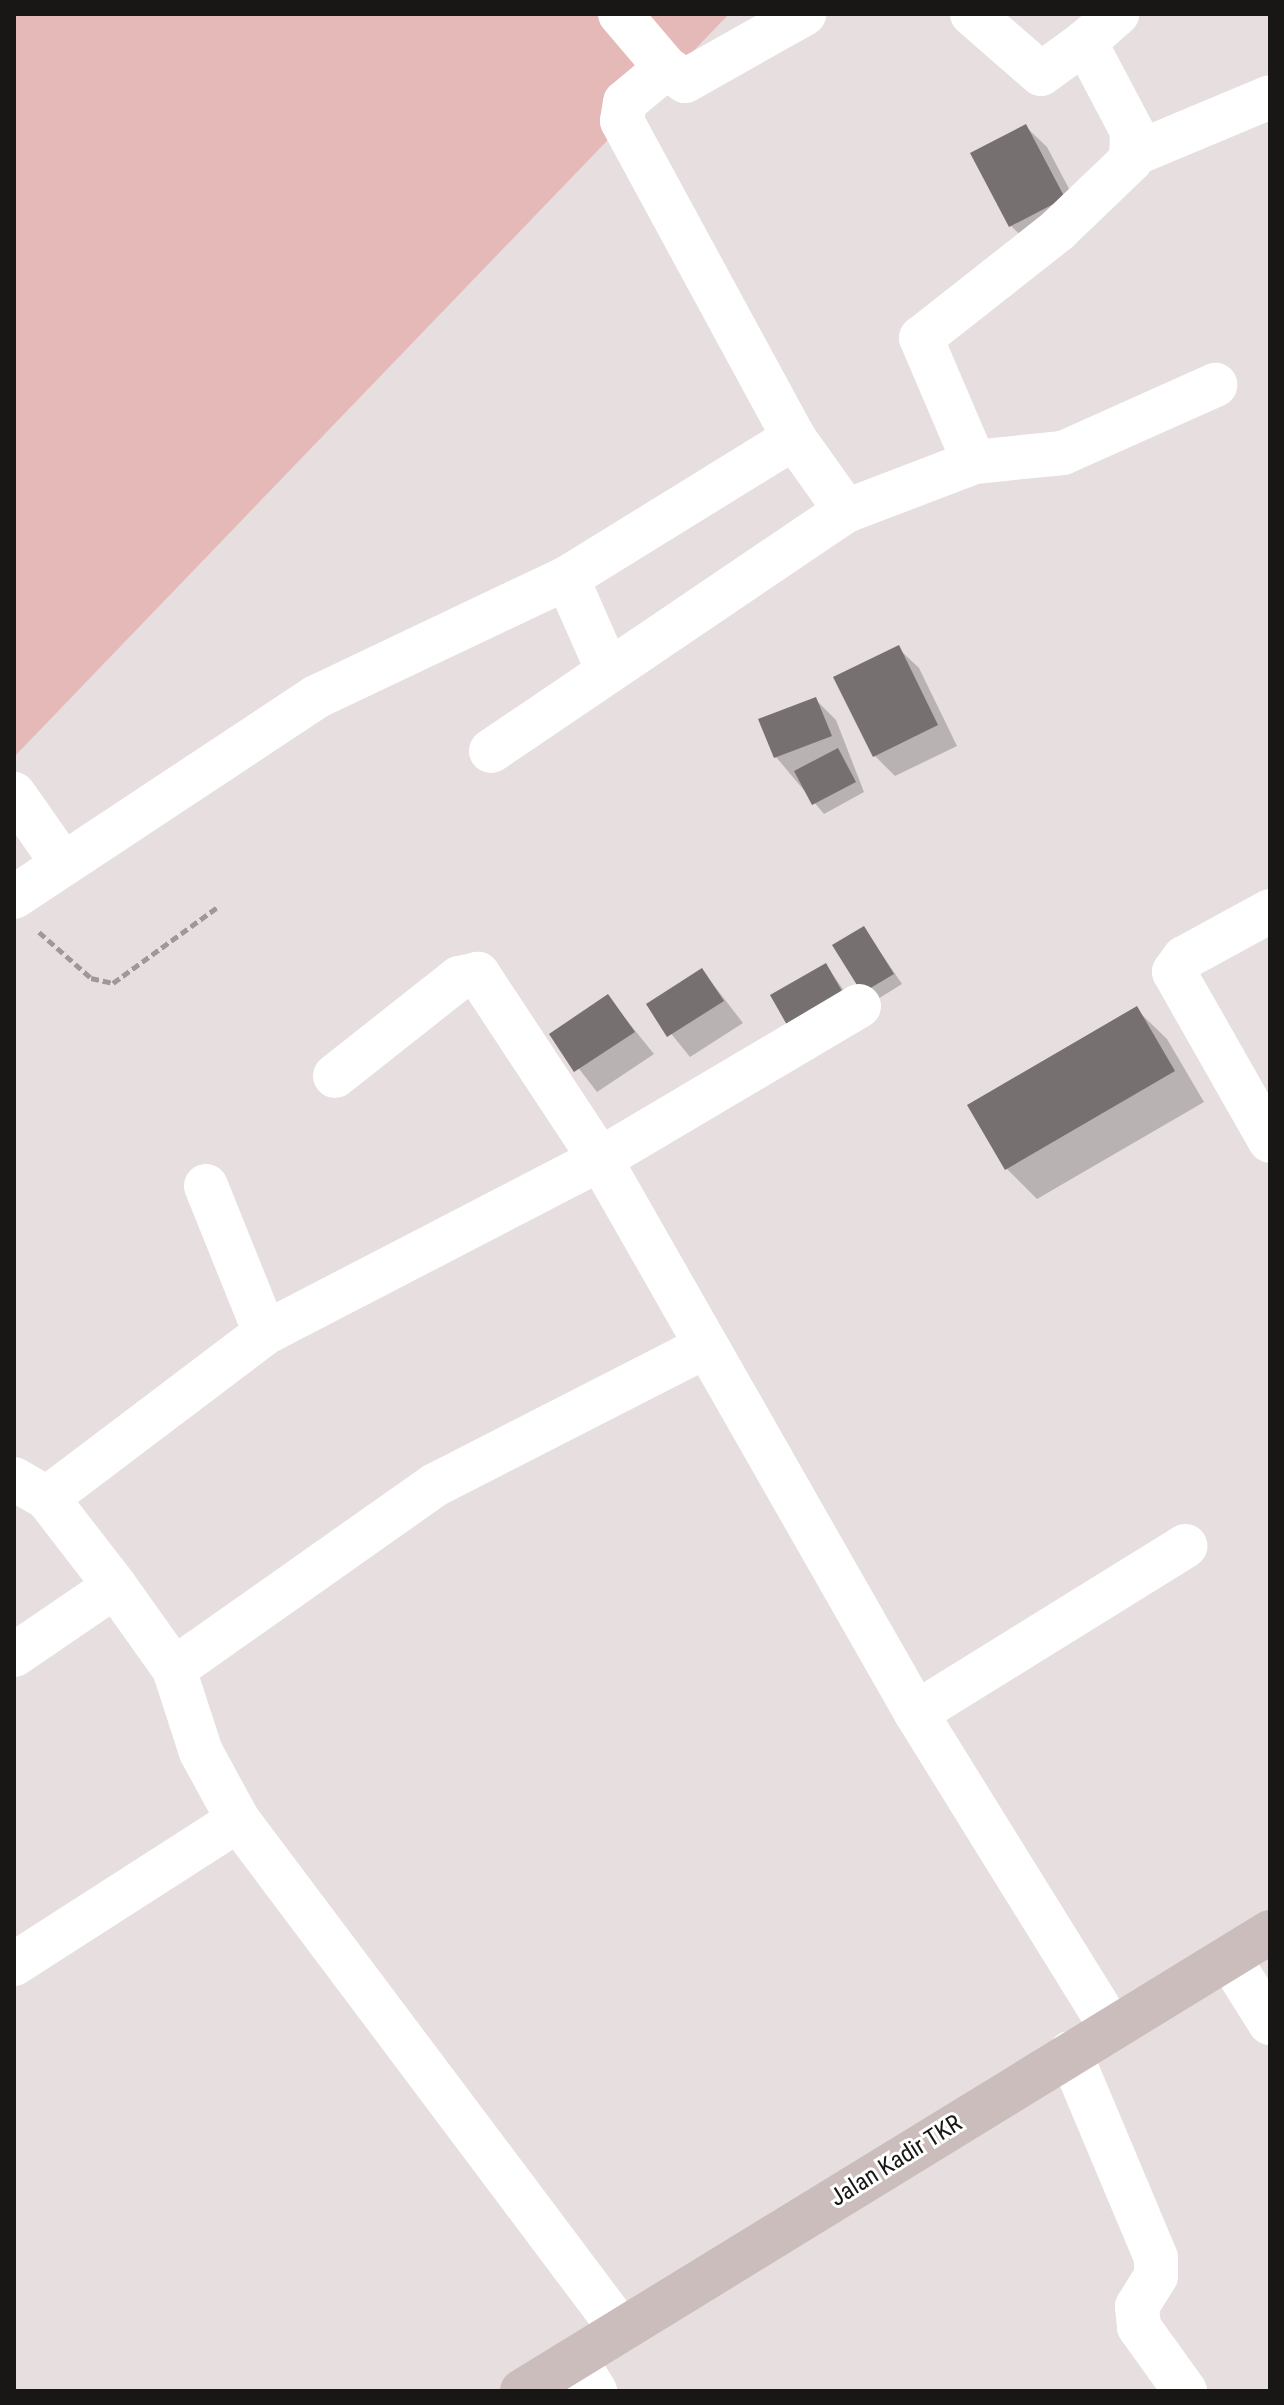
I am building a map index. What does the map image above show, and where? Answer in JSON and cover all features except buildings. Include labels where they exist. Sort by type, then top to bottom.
[{"type":"street","points":[[620,14],[666,68],[685,81],[804,14]]},
{"type":"street","points":[[972,14],[1041,74],[1101,28],[1132,131],[1134,154]]},
{"type":"street","points":[[666,68],[625,102],[622,121],[794,438],[846,511]]},
{"type":"street","points":[[974,462],[922,335],[1058,230],[1134,154],[1270,97]]},
{"type":"street","points":[[491,751],[846,511],[974,462],[1048,458],[1215,385]]},
{"type":"street","points":[[20,908],[63,864],[373,664],[567,578],[794,438]]},
{"type":"street","points":[[567,578],[608,671]]},
{"type":"street","points":[[14,794],[63,864]]},
{"type":"street","points":[[1270,911],[1184,958],[1174,976],[1270,1141]]},
{"type":"street","points":[[335,1076],[459,978],[478,974],[600,1159],[916,1713],[1111,2028]]},
{"type":"street","points":[[621,2330],[238,1820],[201,1752],[174,1669],[115,1586],[30,1488],[265,1333],[600,1159],[859,1006]]},
{"type":"street","points":[[206,1186],[265,1333]]},
{"type":"street","points":[[174,1669],[435,1485],[705,1347]]},
{"type":"street","points":[[916,1713],[1185,1546]]},
{"type":"street","points":[[14,1655],[115,1586]]},
{"type":"street","points":[[14,1964],[238,1820]]},
{"type":"street","name":"Jalan Kadir TKR","points":[[522,2391],[585,2375],[621,2330],[1270,1932]]},
{"type":"street","points":[[1229,1958],[1270,2023]]},
{"type":"street","points":[[1070,2053],[1156,2258],[1156,2276],[1137,2307],[1139,2327],[1185,2391]]},
{"type":"path","points":[[20,908],[91,978],[113,983],[219,906]]},
{"type":"shaded area","points":[[14,14],[729,14],[14,757]]}]
